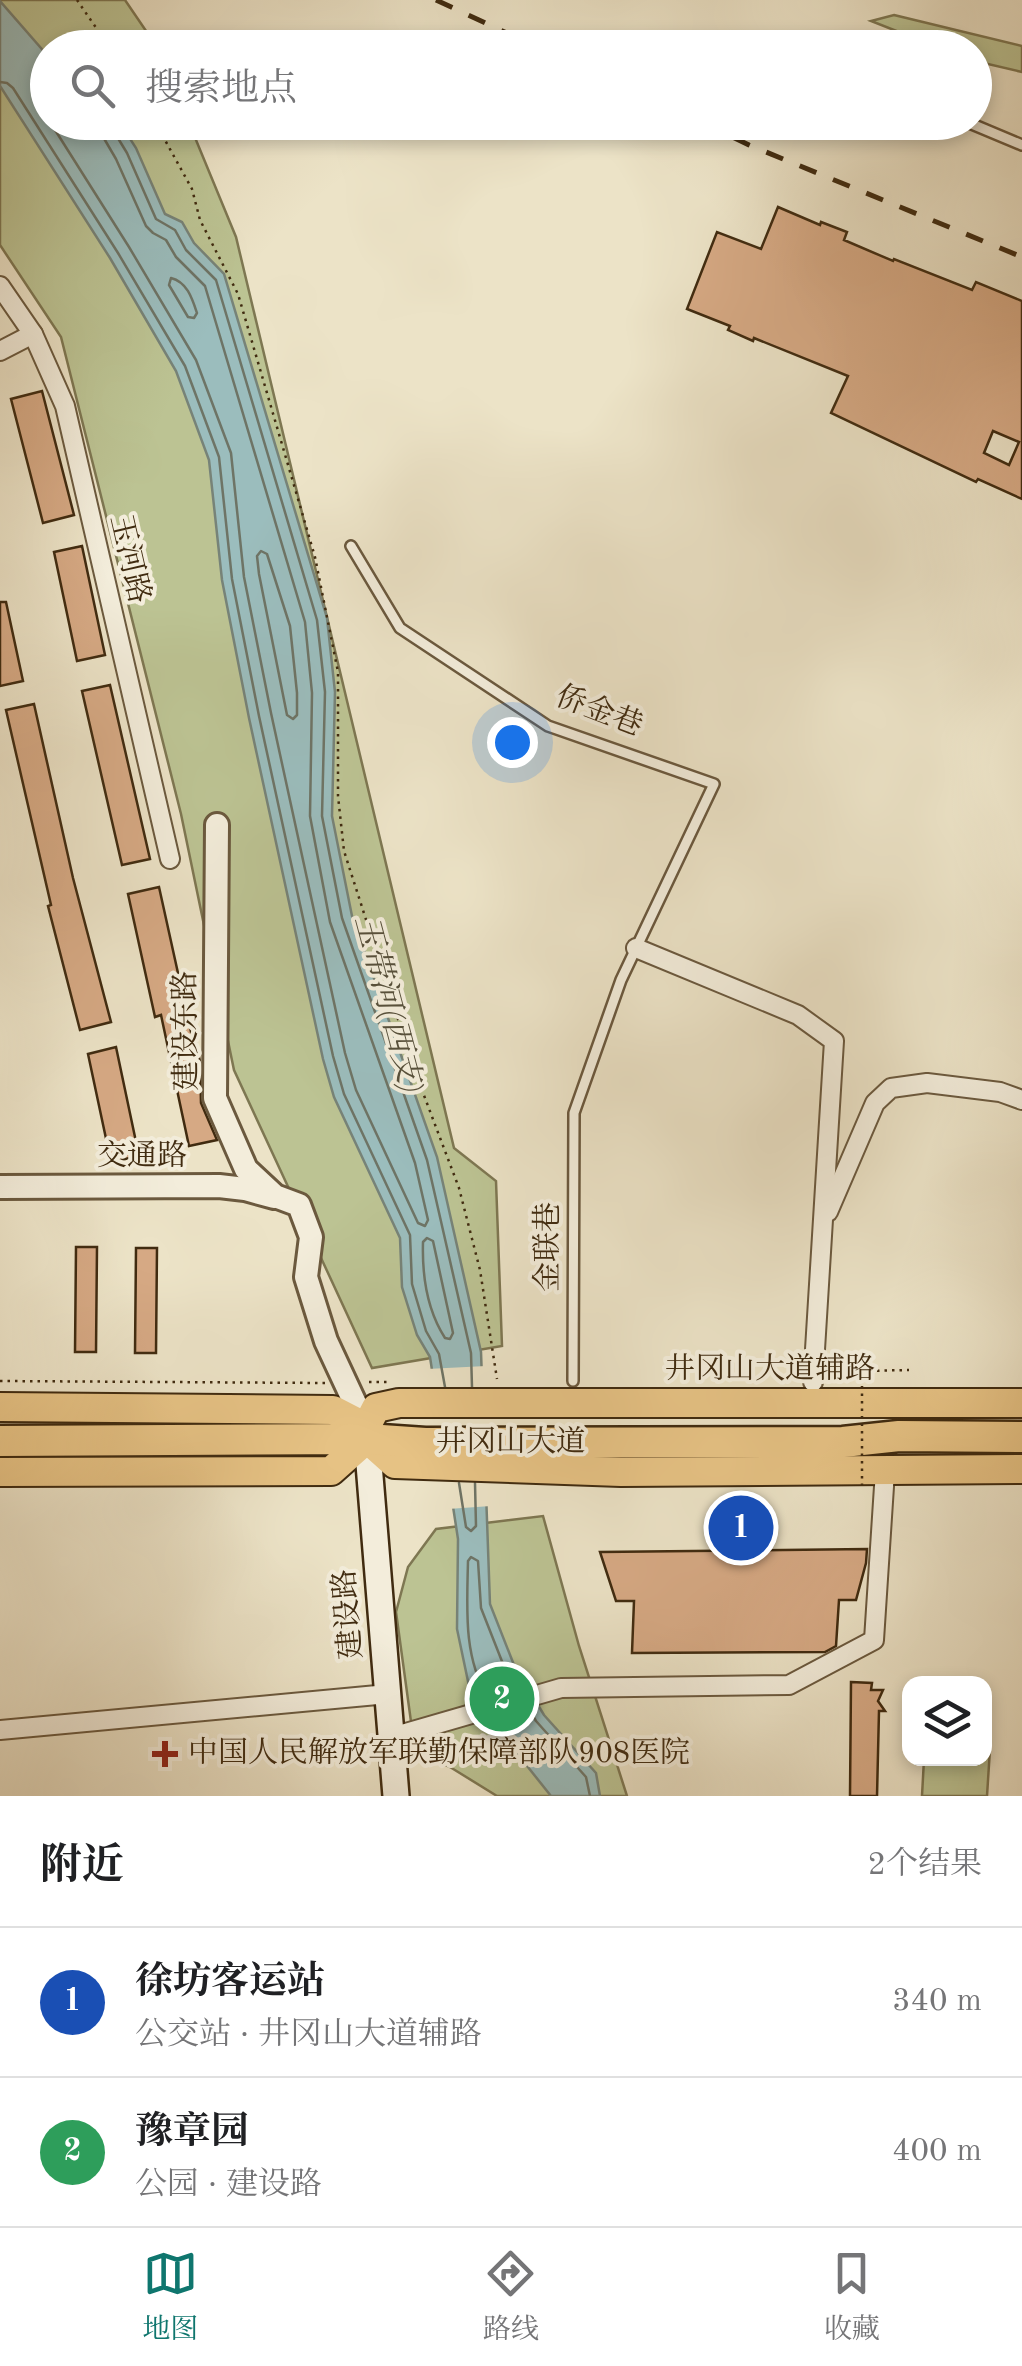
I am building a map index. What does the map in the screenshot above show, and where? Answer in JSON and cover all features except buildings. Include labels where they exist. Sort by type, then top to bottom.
[{"type":"highway","name":"井冈山大道","points":[[0,1426],[366,1433],[418,1445],[501,1436],[784,1430],[842,1425],[1022,1425]]},
{"type":"highway","name":"井冈山大道","points":[[0,1441],[366,1433]]},
{"type":"highway","name":"井冈山大道","points":[[501,1436],[843,1442],[899,1436],[1022,1437]]},
{"type":"main road","name":"井冈山大道辅路","points":[[398,1392],[518,1402],[1022,1403]]},
{"type":"main road","points":[[0,1472],[330,1471],[366,1433],[376,1408],[398,1392]]},
{"type":"main road","points":[[0,1407],[333,1410],[366,1433]]},
{"type":"main road","name":"建设路","points":[[366,1433],[396,1796]]},
{"type":"main road","points":[[418,1445],[525,1468],[620,1472],[1022,1469]]},
{"type":"street","name":"玉河路","points":[[0,286],[33,334],[65,406],[170,859]]},
{"type":"street","points":[[0,351],[33,334]]},
{"type":"street","name":"建设东路","points":[[217,825],[215,1098],[246,1170],[275,1196],[299,1206],[310,1237],[306,1277],[326,1341],[366,1433]]},
{"type":"street","points":[[636,948],[798,1015],[834,1040],[813,1382]]},
{"type":"street","points":[[822,1227],[875,1102],[891,1088],[928,1083],[1000,1092],[1022,1100]]},
{"type":"street","name":"交通路","points":[[0,1187],[220,1186],[282,1199]]},
{"type":"street","points":[[392,1737],[561,1688],[789,1685],[874,1640],[886,1471]]},
{"type":"street","points":[[0,1730],[388,1694]]},
{"type":"lane","points":[[992,132],[1022,145]]},
{"type":"lane","name":"侨金巷","points":[[351,546],[400,628],[531,715],[548,726],[714,784],[621,980],[574,1113]]},
{"type":"lane","name":"金联巷","points":[[573,1381],[574,1113]]},
{"type":"path","points":[[78,0],[98,30]]},
{"type":"path","points":[[165,140],[192,189],[200,220],[238,294],[314,557],[338,672],[338,796],[344,850],[408,1052],[459,1188],[480,1270],[497,1380]]},
{"type":"path","points":[[862,1492],[862,1371],[909,1370]]},
{"type":"path","points":[[0,1380],[345,1383],[398,1392]]},
{"type":"green space","points":[[0,0],[125,0],[145,30],[30,30],[30,140],[196,140],[236,237],[454,1148],[496,1181],[502,1346],[372,1368],[234,1070],[181,814],[61,337],[0,245]]},
{"type":"green space","points":[[894,15],[956,30],[894,30],[871,21]]},
{"type":"green space","points":[[992,39],[1022,46],[1022,72],[992,65]]},
{"type":"green space","points":[[543,1516],[627,1796],[497,1796],[415,1751],[396,1612],[408,1567],[436,1529]]},
{"type":"green space","points":[[924,1766],[989,1766],[987,1796],[922,1796]]},
{"type":"water","points":[[0,1],[30,35],[30,133],[0,86]]},
{"type":"water","points":[[35,140],[131,140],[165,214],[182,222],[194,243],[224,274],[327,618],[335,692],[332,816],[352,916],[437,1157],[481,1352],[490,1604],[514,1665],[544,1715],[596,1773],[600,1796],[551,1796],[492,1722],[469,1686],[457,1629],[458,1539],[430,1357],[417,1335],[402,1287],[400,1238],[334,1097],[323,1059],[222,580],[209,460],[176,371]]},
{"type":"pier","points":[[486,1366],[491,1506],[448,1509],[427,1369]]},
{"type":"railway","points":[[436,0],[500,30]]},
{"type":"railway","points":[[739,140],[1022,257]]},
{"type":"place","name":"徐坊客运站","points":[[741,1528]]},
{"type":"place","name":"豫章园","points":[[502,1699]]},
{"type":"place","name":"中国人民解放军联勤保障部队908医院","points":[[165,1754]]},
{"type":"water label","name":"玉带河(西支)","points":[[387,1005]]}]
